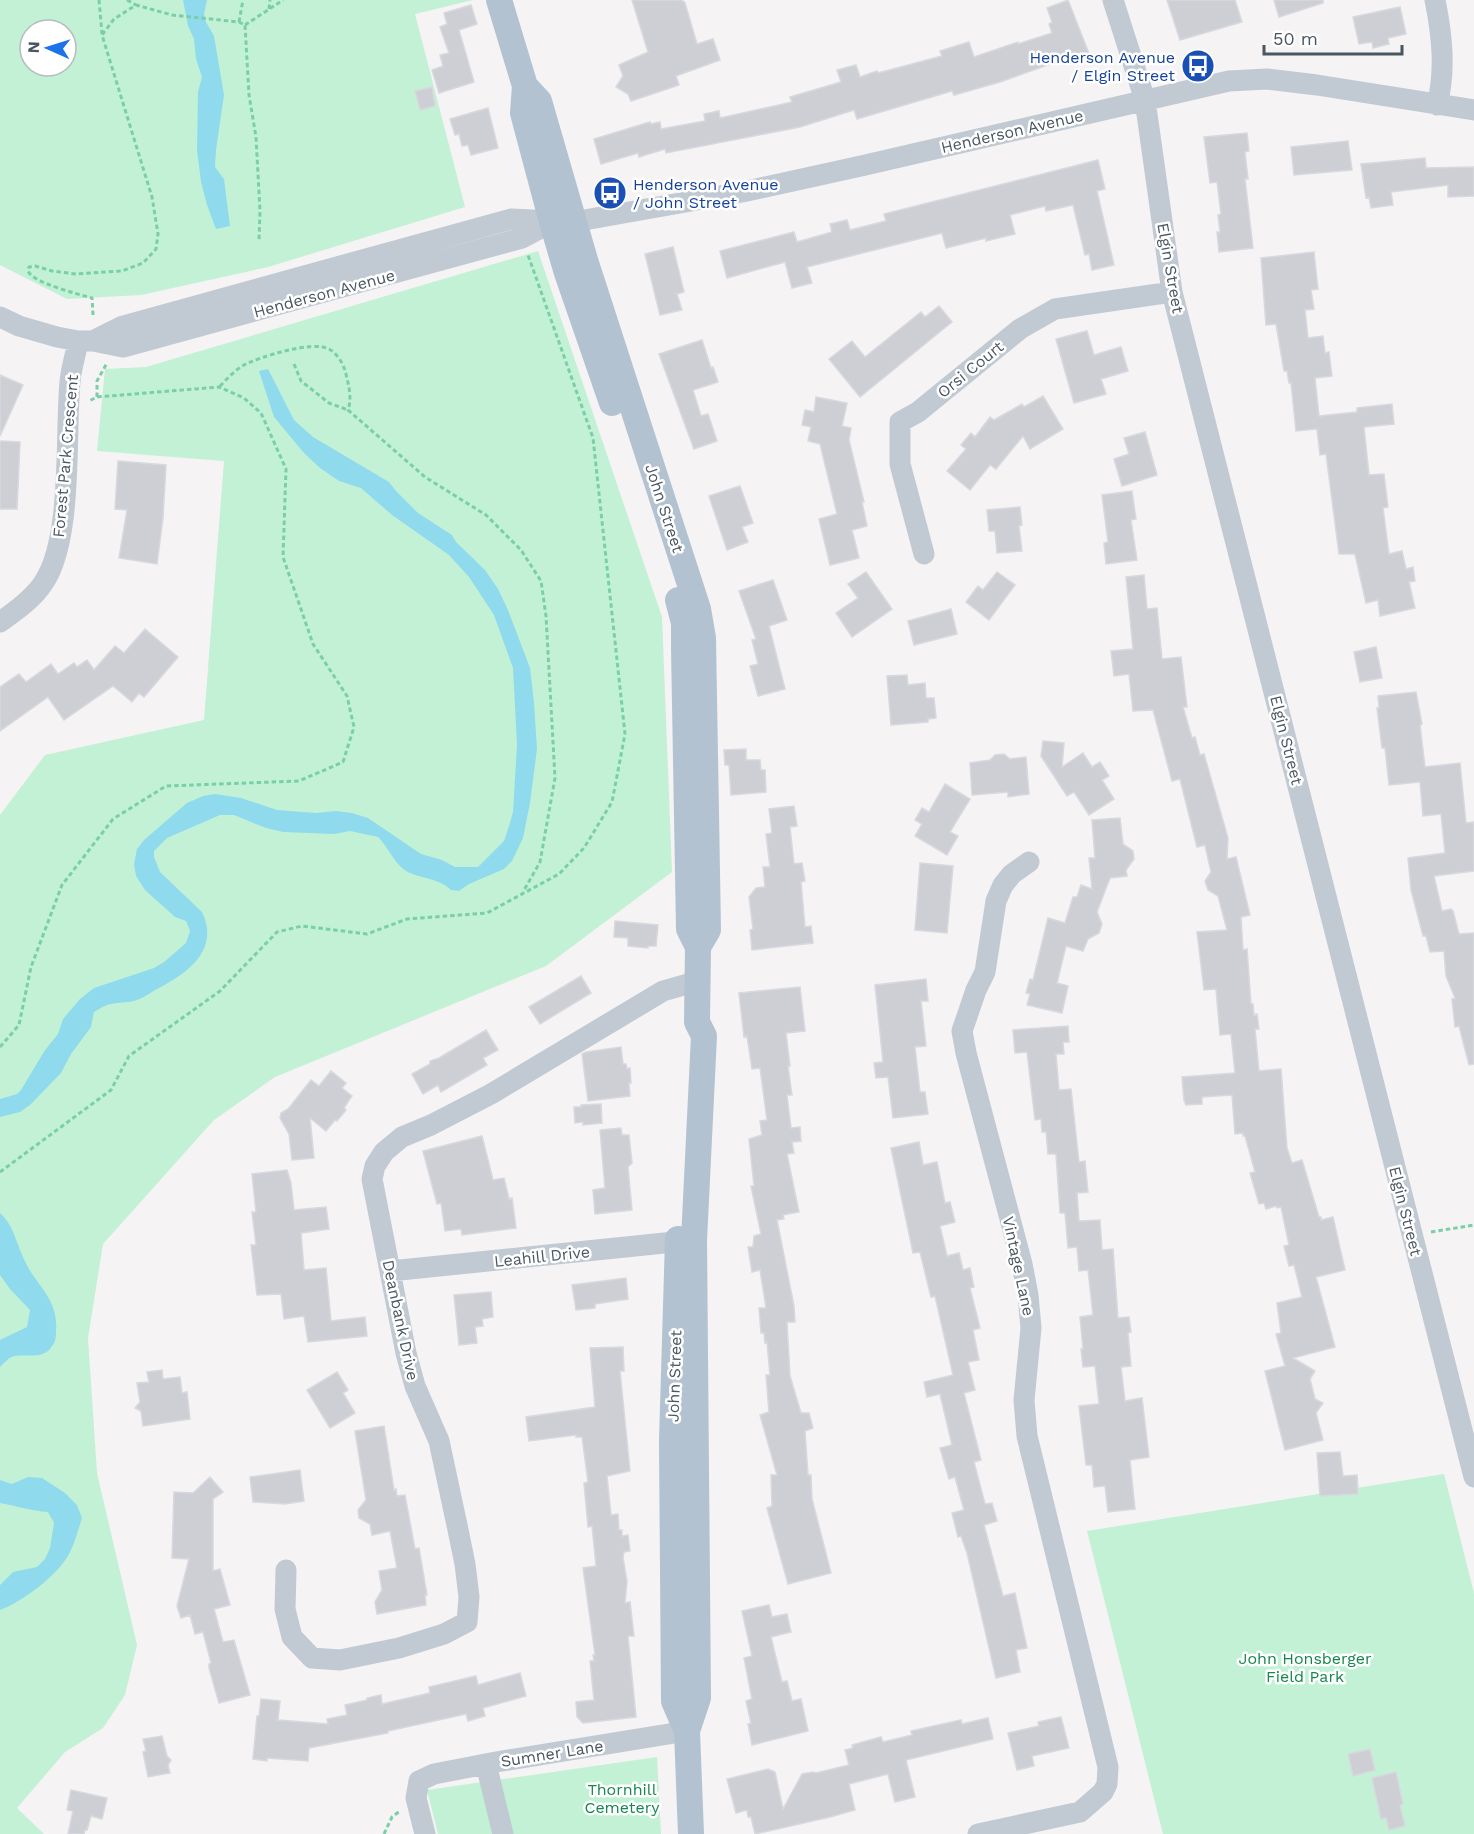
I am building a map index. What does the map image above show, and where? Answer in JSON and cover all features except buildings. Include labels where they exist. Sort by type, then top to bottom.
[{"type":"main road","name":"John Street","points":[[499,0],[525,86],[522,113],[563,222],[698,609],[703,638],[708,930],[698,948],[697,1022],[704,1036],[686,1241],[698,1698],[687,1731],[691,1834]]},
{"type":"street","name":"Elgin Street","points":[[1113,0],[1144,100],[1172,292],[1474,1477]]},
{"type":"street","points":[[1435,0],[1443,58],[1441,91],[1437,105]]},
{"type":"street","name":"Henderson Avenue","points":[[0,317],[19,326],[123,347],[522,238],[563,222],[742,192],[851,169],[1228,81],[1267,79],[1474,110]]},
{"type":"street","name":"Orsi Court","points":[[924,554],[900,464],[900,422],[918,412],[1020,329],[1055,309],[1172,292]]},
{"type":"street","name":"Forest Park Crescent","points":[[0,622],[18,610],[44,582],[55,557],[62,525],[70,379],[86,341]]},
{"type":"street","name":"Vintage Lane","points":[[978,1834],[1080,1812],[1103,1792],[1107,1784],[1108,1767],[1027,1436],[1024,1400],[1031,1328],[1028,1295],[962,1031],[976,990],[985,972],[996,901],[1003,885],[1012,874],[1029,862]]},
{"type":"street","name":"Deanbank Drive","points":[[286,1570],[285,1609],[292,1637],[312,1658],[340,1660],[399,1648],[444,1634],[467,1622],[469,1597],[455,1514],[439,1441],[415,1386],[372,1179],[375,1166],[384,1152],[402,1137],[491,1094],[663,991],[698,981]]},
{"type":"street","name":"Leahill Drive","points":[[390,1271],[686,1241]]},
{"type":"street","name":"Sumner Lane","points":[[425,1834],[416,1798],[419,1782],[434,1774],[687,1731]]},
{"type":"street","points":[[486,1764],[503,1834]]},
{"type":"path","points":[[93,315],[92,298],[39,280],[30,275],[28,271],[29,267],[35,266],[52,272],[76,274],[122,271],[144,263],[156,249],[158,234],[152,197],[102,35],[99,0]]},
{"type":"path","points":[[127,0],[136,5],[172,15],[230,23],[239,22],[245,26]]},
{"type":"path","points":[[239,22],[243,0]]},
{"type":"path","points":[[269,9],[270,0]]},
{"type":"path","points":[[245,26],[283,0]]},
{"type":"path","points":[[102,35],[114,20],[136,5]]},
{"type":"path","points":[[245,26],[249,95],[256,137],[260,211],[259,241]]},
{"type":"path","points":[[0,1172],[111,1090],[129,1056],[220,991],[278,932],[302,926],[367,934],[407,919],[487,913],[559,874],[584,848],[612,802],[625,734],[593,438],[527,252]]},
{"type":"path","points":[[219,387],[243,366],[250,363],[286,350],[318,346],[329,349],[344,364],[351,400],[348,410]]},
{"type":"path","points":[[97,397],[97,381],[107,362]]},
{"type":"path","points":[[294,364],[301,381],[329,404],[348,410],[425,477],[486,516],[521,550],[541,581],[546,616],[555,778],[540,862],[523,894]]},
{"type":"path","points":[[0,1047],[19,1025],[31,968],[62,885],[112,819],[166,786],[299,781],[343,762],[354,727],[347,696],[313,644],[283,557],[286,469],[261,413],[244,398],[219,387],[97,397],[84,404]]},
{"type":"path","points":[[1431,1232],[1474,1225]]},
{"type":"green space","points":[[0,0],[473,0],[415,14],[465,207],[268,267],[141,295],[67,299],[0,265]]},
{"type":"green space","points":[[538,251],[662,617],[672,872],[546,966],[275,1077],[214,1120],[103,1244],[88,1338],[97,1473],[137,1645],[125,1695],[103,1728],[65,1752],[17,1808],[44,1834],[0,1834],[0,815],[45,755],[204,720],[224,461],[97,451],[105,369],[146,367]]},
{"type":"green space","name":"John Honsberger Field Park","points":[[1444,1474],[1474,1593],[1474,1834],[1163,1834],[1087,1531]]},
{"type":"green space","name":"Thornhill Cemetery","points":[[657,1757],[661,1834],[438,1834],[427,1790]]},
{"type":"water","points":[[183,0],[207,0],[204,14],[214,36],[224,95],[215,167],[224,179],[230,226],[216,229],[201,182],[197,150],[198,92],[202,77]]},
{"type":"water","points":[[268,369],[294,420],[313,437],[389,482],[418,513],[452,535],[456,542],[485,570],[498,589],[530,668],[534,703],[537,749],[523,838],[512,861],[504,869],[469,884],[459,891],[451,890],[441,883],[406,871],[378,837],[350,831],[334,834],[283,832],[234,815],[220,815],[167,838],[154,851],[154,857],[160,872],[202,912],[207,926],[207,939],[203,950],[197,960],[178,977],[145,996],[131,1002],[102,1007],[94,1012],[91,1027],[71,1054],[61,1073],[30,1105],[20,1112],[0,1117],[0,1099],[17,1094],[21,1090],[45,1050],[58,1034],[63,1019],[80,999],[94,988],[154,968],[186,943],[190,931],[186,921],[175,917],[145,890],[136,876],[134,864],[137,849],[144,840],[187,803],[215,794],[241,798],[277,810],[352,813],[368,818],[421,854],[442,860],[455,867],[478,867],[504,841],[513,812],[517,745],[513,668],[494,615],[469,577],[449,555],[392,515],[361,488],[339,481],[304,453],[274,417],[259,371]]},
{"type":"water","points":[[0,1213],[11,1228],[28,1267],[50,1301],[56,1320],[56,1332],[54,1343],[46,1352],[13,1357],[0,1367],[0,1340],[27,1327],[30,1310],[0,1275]]},
{"type":"water","points":[[28,1477],[42,1478],[65,1493],[77,1505],[82,1518],[71,1550],[57,1570],[29,1594],[0,1610],[0,1585],[13,1572],[37,1567],[45,1559],[50,1548],[54,1523],[48,1512],[0,1503],[0,1480],[12,1484]]},
{"type":"place","name":"Henderson Avenue / Elgin Street","points":[[1198,66]]},
{"type":"place","name":"Henderson Avenue / John Street","points":[[610,193]]}]
